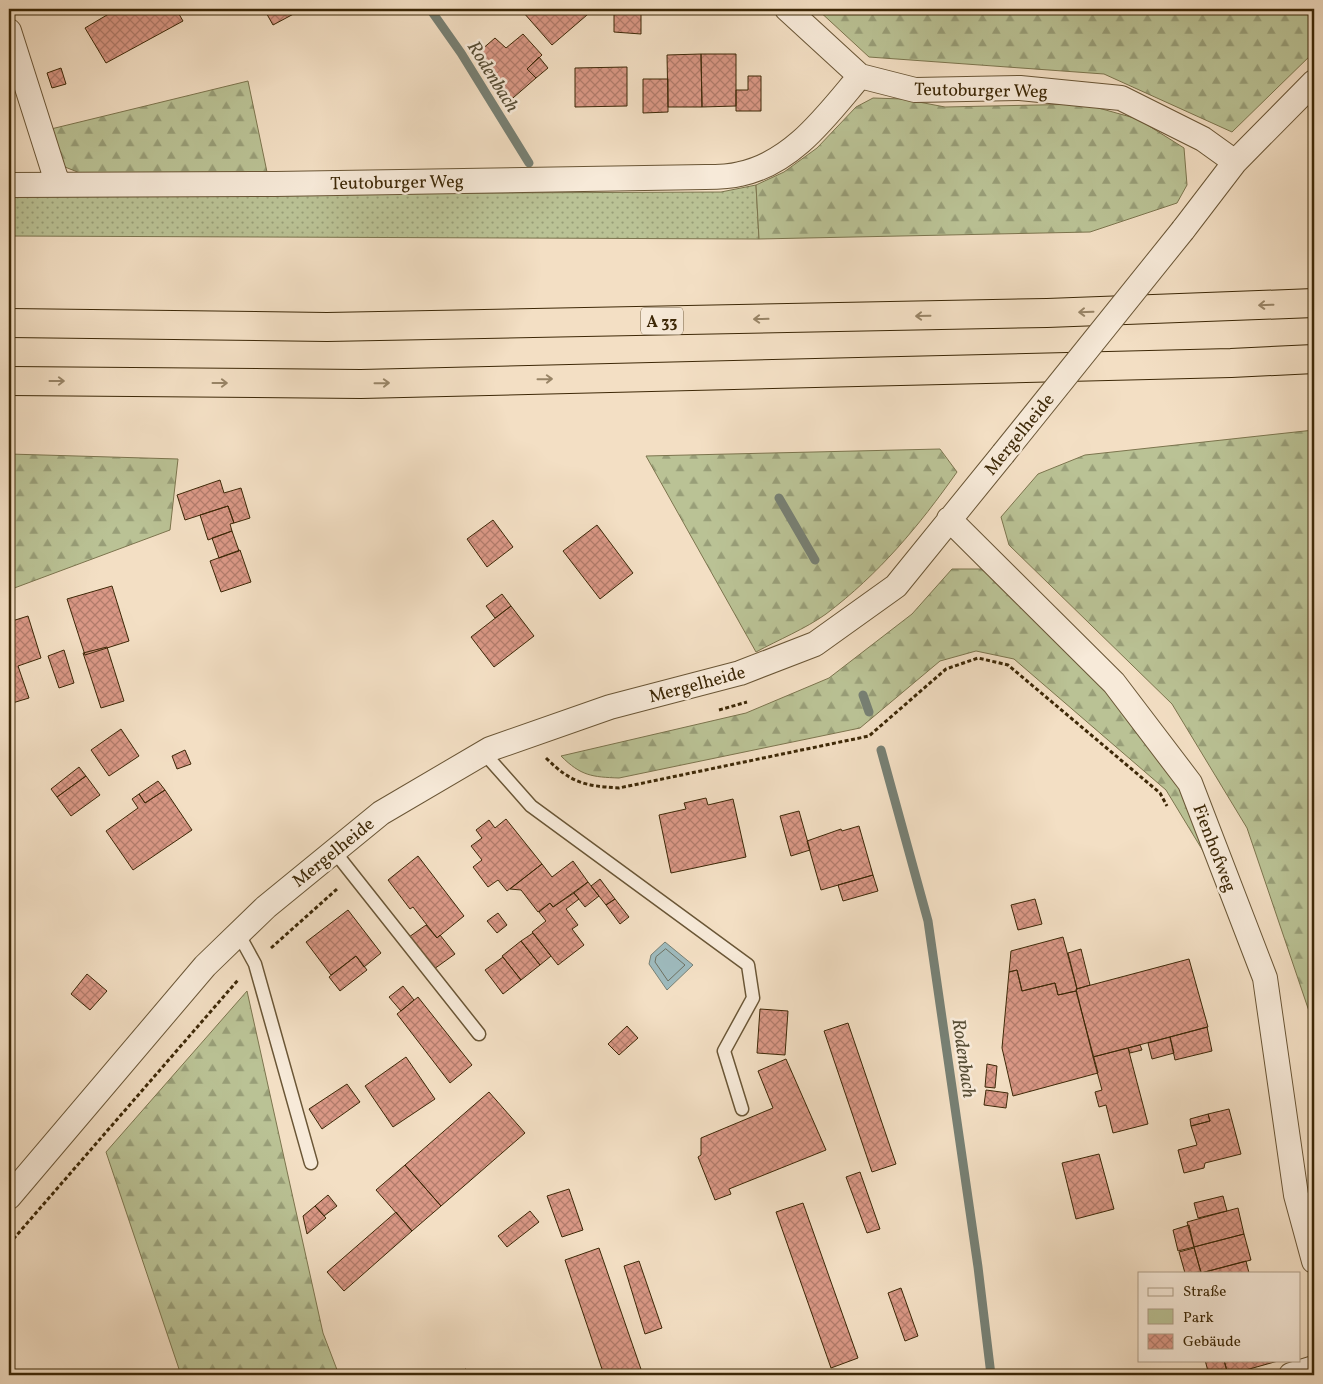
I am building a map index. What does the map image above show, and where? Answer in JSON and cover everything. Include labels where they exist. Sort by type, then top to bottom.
[{"type":"highway","name":"A 33","points":[[9,323],[337,327],[1047,314],[1314,303]]},
{"type":"highway","points":[[9,381],[361,384],[1231,363],[1314,359]]},
{"type":"street","name":"Teutoburger Weg","points":[[786,9],[860,76],[915,90],[1020,88],[1122,98],[1202,139],[1235,162]]},
{"type":"street","points":[[9,31],[58,185]]},
{"type":"street","name":"Teutoburger Weg","points":[[9,185],[676,178],[740,174],[774,162],[802,141],[860,76]]},
{"type":"street","name":"Mergelheide","points":[[9,1197],[205,966],[266,906],[381,813],[484,753],[610,707],[740,673],[815,644],[896,586],[1235,162],[1314,82]]},
{"type":"street","name":"Fienhofweg","points":[[950,519],[1114,683],[1190,783],[1265,978],[1305,1194],[1314,1261]]},
{"type":"street","points":[[1291,1375],[1314,1368]]},
{"type":"lane","points":[[484,753],[531,806],[748,965],[753,998],[724,1051],[742,1110]]},
{"type":"lane","points":[[334,851],[479,1034]]},
{"type":"lane","points":[[238,933],[255,964],[311,1164]]},
{"type":"path","points":[[550,752],[542,754],[562,774],[590,786],[620,788],[869,736],[946,669],[978,658],[1008,665],[1160,793],[1169,810]]},
{"type":"path","points":[[713,711],[750,700]]},
{"type":"path","points":[[9,1244],[228,990],[293,926],[353,875]]},
{"type":"green space","points":[[817,9],[1314,9],[1314,52],[1232,132],[1104,74],[869,57]]},
{"type":"green space","points":[[248,81],[267,172],[90,177],[65,167],[51,129]]},
{"type":"green space","points":[[873,98],[903,99],[945,107],[1084,104],[1138,119],[1184,148],[1187,185],[1177,203],[1090,232],[759,239],[756,185],[784,172],[817,148],[856,107]]},
{"type":"green space","points":[[756,185],[759,239],[9,236],[9,195],[721,192]]},
{"type":"green space","points":[[1314,430],[1314,1034],[1313,1023],[1247,828],[1172,704],[1009,545],[1001,517],[1038,474],[1085,455]]},
{"type":"green space","points":[[940,449],[957,472],[913,530],[881,566],[826,614],[756,652],[646,456]]},
{"type":"green space","points":[[9,454],[178,459],[170,530],[9,590]]},
{"type":"green space","points":[[952,569],[982,569],[1105,690],[1181,787],[1220,879],[1166,790],[1014,659],[976,651],[940,661],[860,728],[619,778],[587,774],[575,768],[561,756],[746,713],[829,678],[912,614]]},
{"type":"green space","points":[[247,991],[323,1333],[339,1375],[181,1375],[106,1152]]},
{"type":"water","points":[[665,942],[693,965],[667,990],[649,964],[651,955]]},
{"type":"building","points":[[117,9],[176,9],[183,21],[106,63],[85,28]]},
{"type":"building","points":[[264,9],[300,9],[301,10],[273,25]]},
{"type":"building","points":[[527,9],[594,9],[552,45],[523,12]]},
{"type":"building","points":[[614,9],[641,9],[641,34],[614,32]]},
{"type":"building","points":[[523,34],[542,55],[527,69],[536,78],[506,104],[473,57],[495,38],[506,48]]},
{"type":"building","points":[[701,54],[736,54],[736,106],[702,107]]},
{"type":"building","points":[[701,54],[702,107],[668,107],[667,55]]},
{"type":"building","points":[[539,57],[548,68],[536,78],[527,69]]},
{"type":"building","points":[[627,67],[627,106],[575,107],[575,68]]},
{"type":"building","points":[[61,68],[66,84],[52,88],[47,73]]},
{"type":"building","points":[[748,76],[761,76],[761,111],[736,111],[736,90],[748,90]]},
{"type":"building","points":[[643,79],[668,79],[668,112],[643,113]]},
{"type":"building","points":[[220,480],[224,493],[241,488],[250,518],[234,523],[228,506],[185,520],[177,495]]},
{"type":"building","points":[[228,506],[234,523],[230,524],[232,531],[208,540],[200,515]]},
{"type":"building","points":[[493,520],[513,547],[487,567],[467,539]]},
{"type":"building","points":[[597,525],[633,573],[600,599],[563,551]]},
{"type":"building","points":[[232,531],[239,551],[219,558],[212,538]]},
{"type":"building","points":[[240,550],[251,582],[221,592],[210,561]]},
{"type":"building","points":[[112,586],[129,641],[85,655],[67,599]]},
{"type":"building","points":[[502,594],[511,606],[495,618],[486,606]]},
{"type":"building","points":[[511,606],[534,636],[494,667],[471,637]]},
{"type":"building","points":[[28,616],[41,658],[18,666],[29,698],[9,704],[9,622]]},
{"type":"building","points":[[107,647],[124,701],[101,708],[83,653]]},
{"type":"building","points":[[64,650],[74,683],[59,688],[48,656]]},
{"type":"building","points":[[121,729],[139,756],[109,776],[91,750]]},
{"type":"building","points":[[185,750],[191,764],[177,769],[172,756]]},
{"type":"building","points":[[79,767],[86,776],[57,797],[51,789]]},
{"type":"building","points":[[86,776],[100,795],[71,816],[57,797]]},
{"type":"building","points":[[158,781],[165,790],[145,803],[139,794]]},
{"type":"building","points":[[165,790],[192,830],[133,870],[106,831],[138,808],[132,799],[139,794],[145,803]]},
{"type":"building","points":[[706,798],[708,805],[733,799],[746,857],[671,873],[659,815],[686,809],[684,803]]},
{"type":"building","points":[[799,811],[810,850],[791,856],[780,816]]},
{"type":"building","points":[[506,819],[542,864],[507,891],[498,880],[488,887],[473,867],[482,860],[471,846],[482,838],[476,830],[489,820],[495,828]]},
{"type":"building","points":[[859,826],[873,875],[821,890],[807,841],[841,829],[842,831]]},
{"type":"building","points":[[418,856],[464,916],[437,938],[413,907],[410,909],[388,880]]},
{"type":"building","points":[[573,861],[588,882],[553,907],[550,903],[538,912],[521,890],[510,889],[542,864],[552,877]]},
{"type":"building","points":[[873,875],[878,891],[843,901],[838,885]]},
{"type":"building","points":[[600,879],[615,899],[606,905],[591,886]]},
{"type":"building","points":[[588,882],[599,896],[585,907],[574,893]]},
{"type":"building","points":[[574,893],[579,899],[566,909],[578,925],[572,929],[584,945],[558,965],[532,932],[546,921],[539,912],[550,903],[553,907]]},
{"type":"building","points":[[615,899],[629,917],[620,924],[606,905]]},
{"type":"building","points":[[1035,899],[1042,924],[1018,930],[1011,905]]},
{"type":"building","points":[[348,910],[381,953],[364,967],[356,956],[331,975],[306,942]]},
{"type":"building","points":[[498,913],[507,925],[497,933],[487,921]]},
{"type":"building","points":[[426,925],[437,938],[440,935],[455,954],[434,969],[409,937]]},
{"type":"building","points":[[533,933],[551,956],[540,965],[521,941]]},
{"type":"building","points":[[1063,937],[1076,991],[1058,995],[1055,983],[1022,991],[1017,970],[1009,972],[1011,951]]},
{"type":"building","points":[[521,941],[540,965],[521,980],[502,956]]},
{"type":"building","points":[[1081,949],[1090,985],[1077,989],[1068,953]]},
{"type":"building","points":[[356,956],[367,970],[340,991],[329,977]]},
{"type":"building","points":[[503,957],[521,980],[503,994],[485,970]]},
{"type":"building","points":[[1189,959],[1208,1027],[1093,1057],[1076,989]]},
{"type":"building","points":[[1017,970],[1022,991],[1055,983],[1058,995],[1076,991],[1098,1073],[1013,1096],[1002,1048],[1009,972]]},
{"type":"building","points":[[87,974],[107,991],[90,1010],[71,994]]},
{"type":"building","points":[[403,986],[414,1000],[401,1011],[389,997]]},
{"type":"building","points":[[418,997],[472,1065],[450,1083],[397,1014]]},
{"type":"building","points":[[760,1009],[788,1011],[785,1055],[757,1053]]},
{"type":"building","points":[[848,1023],[896,1164],[872,1172],[824,1031]]},
{"type":"building","points":[[627,1026],[638,1038],[619,1055],[608,1044]]},
{"type":"building","points":[[1207,1027],[1212,1051],[1175,1060],[1170,1037]]},
{"type":"building","points":[[1170,1037],[1174,1053],[1152,1059],[1148,1043]]},
{"type":"building","points":[[1140,1045],[1142,1050],[1130,1053],[1128,1048]]},
{"type":"building","points":[[1128,1048],[1148,1124],[1113,1133],[1106,1105],[1099,1107],[1095,1092],[1102,1090],[1093,1057]]},
{"type":"building","points":[[406,1057],[435,1099],[393,1127],[365,1086]]},
{"type":"building","points":[[786,1059],[826,1150],[729,1189],[731,1194],[715,1200],[698,1157],[701,1155],[701,1138],[773,1108],[758,1071]]},
{"type":"building","points":[[987,1064],[997,1066],[995,1088],[985,1087]]},
{"type":"building","points":[[347,1084],[360,1102],[322,1129],[309,1109]]},
{"type":"building","points":[[986,1090],[1008,1093],[1006,1108],[984,1105]]},
{"type":"building","points":[[489,1092],[525,1133],[441,1206],[405,1165]]},
{"type":"building","points":[[1229,1109],[1241,1154],[1205,1163],[1204,1168],[1184,1173],[1178,1150],[1197,1145],[1191,1126],[1210,1121],[1208,1114]]},
{"type":"building","points":[[1208,1114],[1210,1121],[1191,1126],[1190,1119]]},
{"type":"building","points":[[1099,1154],[1114,1209],[1076,1219],[1062,1163]]},
{"type":"building","points":[[405,1165],[441,1206],[412,1231],[376,1190]]},
{"type":"building","points":[[860,1172],[880,1229],[867,1233],[846,1177]]},
{"type":"building","points":[[569,1189],[583,1230],[562,1237],[547,1196]]},
{"type":"building","points":[[328,1195],[337,1206],[324,1216],[315,1206]]},
{"type":"building","points":[[1223,1196],[1227,1211],[1198,1218],[1194,1203]]},
{"type":"building","points":[[803,1203],[858,1358],[831,1368],[776,1212]]},
{"type":"building","points":[[315,1206],[326,1218],[307,1234],[303,1216]]},
{"type":"building","points":[[1238,1208],[1244,1234],[1194,1247],[1187,1222]]},
{"type":"building","points":[[530,1211],[539,1222],[507,1247],[498,1236]]},
{"type":"building","points":[[396,1212],[412,1231],[344,1291],[327,1272]]},
{"type":"building","points":[[1189,1225],[1194,1247],[1178,1251],[1173,1230]]},
{"type":"building","points":[[1244,1234],[1251,1260],[1201,1272],[1194,1247]]},
{"type":"building","points":[[599,1248],[643,1375],[604,1375],[565,1260]]},
{"type":"building","points":[[1194,1248],[1201,1272],[1185,1272],[1179,1252]]},
{"type":"building","points":[[639,1261],[662,1328],[645,1334],[624,1266]]},
{"type":"building","points":[[1246,1261],[1249,1272],[1205,1272]]},
{"type":"building","points":[[901,1288],[918,1336],[905,1341],[888,1293]]},
{"type":"building","points":[[1206,1362],[1225,1362],[1228,1375],[1209,1375]]},
{"type":"building","points":[[1225,1362],[1274,1362],[1228,1375]]},
{"type":"building","points":[[466,1369],[468,1375],[448,1375]]},
{"type":"waterway","name":"Rodenbach","points":[[430,9],[461,53],[529,163]]},
{"type":"waterway","name":"Rodenbach","points":[[779,498],[815,560]]},
{"type":"waterway","name":"Rodenbach","points":[[863,695],[869,712]]},
{"type":"waterway","name":"Rodenbach","points":[[881,750],[928,921],[978,1267],[991,1375]]}]
